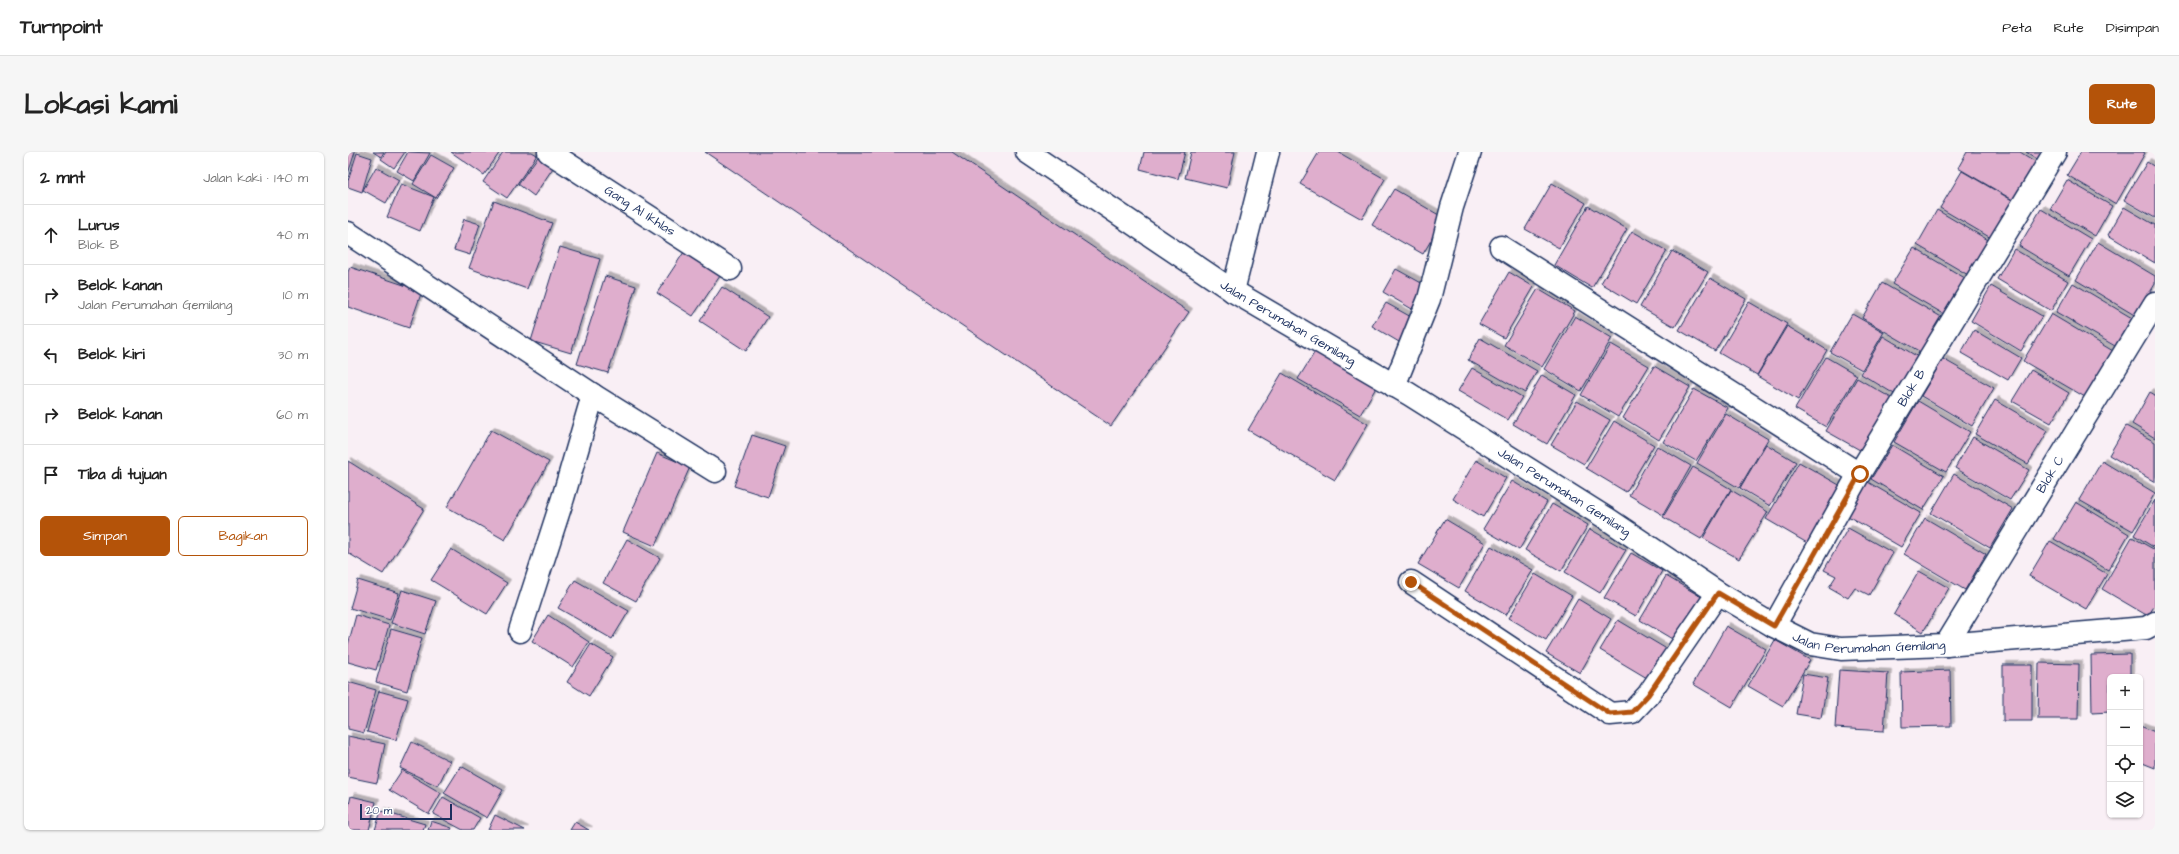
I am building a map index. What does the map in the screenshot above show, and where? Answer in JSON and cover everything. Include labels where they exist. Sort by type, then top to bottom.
[{"type":"street","name":"Gang Al Ikhlas","points":[[549,152],[730,269]]},
{"type":"street","name":"Jalan Perumahan Gemilang","points":[[1027,152],[1054,160],[1233,291],[1401,390],[1606,518],[1718,593],[1774,626],[1810,644],[1841,649],[1946,645],[2146,628],[2155,623]]},
{"type":"street","points":[[1233,291],[1268,152]]},
{"type":"street","points":[[1401,390],[1429,299],[1452,207],[1470,152]]},
{"type":"street","name":"Blok B","points":[[1774,626],[1860,474],[2055,152]]},
{"type":"street","points":[[348,233],[593,395],[715,471]]},
{"type":"street","points":[[1501,247],[1860,474]]},
{"type":"street","name":"Blok C","points":[[1946,645],[2155,304]]},
{"type":"street","points":[[520,630],[563,498],[593,395]]},
{"type":"street","points":[[1411,582],[1610,714],[1632,712],[1648,695],[1718,593]]},
{"type":"building","points":[[348,152],[355,152],[348,174]]},
{"type":"building","points":[[373,152],[384,152],[381,157]]},
{"type":"building","points":[[386,152],[405,152],[394,168],[381,159]]},
{"type":"building","points":[[408,152],[430,153],[414,181],[397,171]]},
{"type":"building","points":[[451,152],[500,152],[484,175]]},
{"type":"building","points":[[503,152],[532,152],[537,155],[507,198],[483,182]]},
{"type":"building","points":[[705,152],[952,152],[1189,312],[1111,426]]},
{"type":"building","points":[[1144,152],[1185,152],[1178,179],[1140,169]]},
{"type":"building","points":[[1191,152],[1235,152],[1227,188],[1185,178]]},
{"type":"building","points":[[1319,152],[1338,152],[1385,179],[1362,219],[1300,184]]},
{"type":"building","points":[[1967,152],[2020,152],[2036,162],[2013,200],[1958,168]]},
{"type":"building","points":[[2026,152],[2048,152],[2042,162]]},
{"type":"building","points":[[2081,152],[2145,153],[2116,204],[2067,175]]},
{"type":"building","points":[[357,153],[372,158],[362,192],[348,187],[348,181]]},
{"type":"building","points":[[540,154],[555,165],[534,196],[518,184]]},
{"type":"building","points":[[431,155],[454,168],[436,198],[413,184]]},
{"type":"building","points":[[2147,162],[2155,167],[2155,218],[2124,200]]},
{"type":"building","points":[[376,167],[399,180],[386,203],[363,190]]},
{"type":"building","points":[[1962,171],[2017,203],[1996,241],[1940,208]]},
{"type":"building","points":[[2067,180],[2112,206],[2095,236],[2050,209]]},
{"type":"building","points":[[1552,183],[1586,203],[1559,248],[1525,229]]},
{"type":"building","points":[[401,184],[434,197],[420,231],[387,217]]},
{"type":"building","points":[[1394,189],[1444,218],[1423,254],[1372,225]]},
{"type":"building","points":[[494,201],[552,223],[527,289],[469,268]]},
{"type":"building","points":[[1588,206],[1627,229],[1592,288],[1554,265]]},
{"type":"building","points":[[2124,207],[2155,225],[2155,263],[2108,235]]},
{"type":"building","points":[[2041,209],[2091,239],[2069,276],[2019,246]]},
{"type":"building","points":[[1937,210],[1995,244],[1975,279],[1917,245]]},
{"type":"building","points":[[464,219],[480,224],[470,255],[454,250]]},
{"type":"building","points":[[1632,231],[1667,251],[1636,304],[1601,283]]},
{"type":"building","points":[[2098,242],[2155,276],[2155,284],[2136,316],[2076,280]]},
{"type":"building","points":[[560,247],[600,259],[571,353],[531,341]]},
{"type":"building","points":[[1914,248],[1970,281],[1949,317],[1892,284]]},
{"type":"building","points":[[686,249],[722,273],[693,316],[657,293]]},
{"type":"building","points":[[2014,249],[2068,281],[2051,311],[1997,279]]},
{"type":"building","points":[[1672,251],[1708,272],[1675,327],[1640,307]]},
{"type":"building","points":[[350,267],[422,291],[409,328],[348,307],[348,272]]},
{"type":"building","points":[[1396,269],[1425,285],[1412,309],[1383,292]]},
{"type":"building","points":[[1509,272],[1534,287],[1504,338],[1479,324]]},
{"type":"building","points":[[605,276],[636,286],[608,373],[577,364]]},
{"type":"building","points":[[1710,278],[1746,299],[1715,351],[1679,330]]},
{"type":"building","points":[[1882,283],[1945,319],[1924,354],[1862,318]]},
{"type":"building","points":[[2073,283],[2132,318],[2115,346],[2056,312]]},
{"type":"building","points":[[1991,286],[2042,316],[2021,351],[1971,321]]},
{"type":"building","points":[[722,287],[768,317],[746,351],[700,321]]},
{"type":"building","points":[[1538,289],[1575,311],[1542,367],[1504,345]]},
{"type":"building","points":[[1749,302],[1787,324],[1757,375],[1719,353]]},
{"type":"building","points":[[1386,303],[1413,318],[1399,342],[1372,326]]},
{"type":"building","points":[[1852,314],[1884,332],[1862,370],[1830,352]]},
{"type":"building","points":[[2051,314],[2113,351],[2085,397],[2023,361]]},
{"type":"building","points":[[1575,316],[1612,338],[1581,391],[1544,369]]},
{"type":"building","points":[[1787,326],[1827,350],[1798,400],[1757,376]]},
{"type":"building","points":[[1974,330],[2021,358],[2008,380],[1961,353]]},
{"type":"building","points":[[1883,336],[1923,360],[1901,398],[1861,374]]},
{"type":"building","points":[[1480,338],[1537,371],[1525,393],[1468,360]]},
{"type":"building","points":[[1611,344],[1649,366],[1618,417],[1581,395]]},
{"type":"building","points":[[1316,350],[1377,386],[1360,415],[1298,379]]},
{"type":"building","points":[[1826,357],[1857,375],[1826,427],[1795,409]]},
{"type":"building","points":[[1943,359],[1994,388],[1972,426],[1921,396]]},
{"type":"building","points":[[1654,366],[1690,387],[1659,440],[1623,418]]},
{"type":"building","points":[[1472,368],[1522,397],[1508,420],[1458,391]]},
{"type":"building","points":[[2031,370],[2069,393],[2051,423],[2012,401]]},
{"type":"building","points":[[1282,373],[1368,424],[1335,480],[1248,430]]},
{"type":"building","points":[[1542,375],[1576,395],[1547,444],[1513,424]]},
{"type":"building","points":[[1857,378],[1898,402],[1867,454],[1826,431]]},
{"type":"building","points":[[1694,389],[1728,408],[1696,461],[1663,442]]},
{"type":"building","points":[[2150,392],[2155,395],[2155,438],[2132,424]]},
{"type":"building","points":[[1995,400],[2048,431],[2028,464],[1975,434]]},
{"type":"building","points":[[1577,401],[1610,420],[1584,464],[1551,445]]},
{"type":"building","points":[[1918,401],[1970,432],[1946,472],[1894,442]]},
{"type":"building","points":[[1726,414],[1768,439],[1739,488],[1697,463]]},
{"type":"building","points":[[1614,421],[1654,445],[1626,492],[1586,468]]},
{"type":"building","points":[[2126,426],[2155,442],[2155,482],[2109,455]]},
{"type":"building","points":[[491,430],[549,462],[505,540],[447,507]]},
{"type":"building","points":[[752,435],[785,446],[768,497],[734,486]]},
{"type":"building","points":[[1973,437],[2029,470],[2010,500],[1955,468]]},
{"type":"building","points":[[1766,444],[1796,462],[1770,506],[1740,488]]},
{"type":"building","points":[[1892,445],[1944,476],[1923,510],[1871,479]]},
{"type":"building","points":[[1657,446],[1691,466],[1663,515],[1629,495]]},
{"type":"building","points":[[657,453],[690,467],[655,546],[623,532]]},
{"type":"building","points":[[1476,460],[1506,478],[1483,517],[1453,499]]},
{"type":"building","points":[[348,461],[424,509],[383,574],[348,553]]},
{"type":"building","points":[[2102,461],[2155,493],[2133,531],[2079,500]]},
{"type":"building","points":[[1799,462],[1848,490],[1814,547],[1766,519]]},
{"type":"building","points":[[1693,467],[1731,489],[1701,539],[1663,517]]},
{"type":"building","points":[[1954,474],[2013,509],[1990,548],[1931,513]]},
{"type":"building","points":[[1512,481],[1547,502],[1519,550],[1483,529]]},
{"type":"building","points":[[1866,481],[1921,513],[1901,547],[1846,515]]},
{"type":"building","points":[[1731,490],[1768,512],[1739,559],[1703,538]]},
{"type":"building","points":[[2155,500],[2155,548],[2134,535]]},
{"type":"building","points":[[2076,502],[2129,534],[2108,570],[2054,539]]},
{"type":"building","points":[[1552,504],[1588,525],[1561,571],[1525,550]]},
{"type":"building","points":[[1925,518],[1986,554],[1965,590],[1904,554]]},
{"type":"building","points":[[1445,519],[1485,543],[1459,588],[1418,564]]},
{"type":"building","points":[[1848,528],[1893,553],[1869,595],[1855,588],[1848,598],[1829,587],[1836,576],[1824,570]]},
{"type":"building","points":[[1590,529],[1626,550],[1600,593],[1565,572]]},
{"type":"building","points":[[2132,537],[2155,550],[2155,605],[2148,616],[2102,589]]},
{"type":"building","points":[[627,539],[660,558],[636,601],[603,583]]},
{"type":"building","points":[[2050,541],[2107,574],[2086,609],[2029,576]]},
{"type":"building","points":[[1491,546],[1533,570],[1506,615],[1465,591]]},
{"type":"building","points":[[451,549],[507,583],[487,614],[431,580]]},
{"type":"building","points":[[1631,553],[1662,571],[1636,616],[1604,598]]},
{"type":"building","points":[[1919,571],[1949,588],[1923,632],[1894,614]]},
{"type":"building","points":[[1535,574],[1572,596],[1546,640],[1509,618]]},
{"type":"building","points":[[1666,576],[1705,599],[1679,643],[1640,620]]},
{"type":"building","points":[[358,580],[399,593],[390,620],[350,608]]},
{"type":"building","points":[[575,580],[629,611],[612,639],[558,608]]},
{"type":"building","points":[[402,590],[436,601],[425,634],[391,623]]},
{"type":"building","points":[[1578,599],[1611,619],[1580,673],[1546,653]]},
{"type":"building","points":[[356,615],[389,625],[376,670],[348,662],[348,645]]},
{"type":"building","points":[[548,615],[589,642],[573,667],[532,641]]},
{"type":"building","points":[[1618,620],[1670,651],[1652,681],[1600,650]]},
{"type":"building","points":[[1726,626],[1766,649],[1732,707],[1693,684]]},
{"type":"building","points":[[391,629],[422,638],[407,691],[376,682]]},
{"type":"building","points":[[1775,640],[1810,660],[1783,706],[1748,686]]},
{"type":"building","points":[[591,644],[613,657],[589,696],[567,682]]},
{"type":"building","points":[[2130,654],[2130,674],[2107,674],[2107,712],[2092,713],[2091,655]]},
{"type":"building","points":[[2039,663],[2079,664],[2078,719],[2038,719]]},
{"type":"building","points":[[2003,665],[2032,665],[2032,721],[2003,721]]},
{"type":"building","points":[[1839,670],[1888,673],[1884,731],[1835,728]]},
{"type":"building","points":[[1950,670],[1951,726],[1902,727],[1901,672]]},
{"type":"building","points":[[1803,674],[1828,678],[1821,718],[1796,714]]},
{"type":"building","points":[[348,682],[376,690],[364,733],[348,729]]},
{"type":"building","points":[[379,691],[408,699],[396,740],[367,732]]},
{"type":"building","points":[[2143,727],[2155,732],[2155,768],[2143,763]]},
{"type":"building","points":[[348,736],[385,744],[377,783],[348,777]]},
{"type":"building","points":[[412,742],[450,761],[438,786],[400,768]]},
{"type":"building","points":[[461,766],[503,790],[487,818],[444,793]]},
{"type":"building","points":[[402,770],[441,793],[429,814],[389,790]]},
{"type":"building","points":[[351,796],[376,802],[369,830],[348,830],[348,809]]},
{"type":"building","points":[[443,797],[480,818],[473,830],[463,830],[433,814]]},
{"type":"building","points":[[381,811],[425,824],[423,830],[375,830]]},
{"type":"building","points":[[495,815],[525,830],[488,830]]},
{"type":"building","points":[[431,821],[452,828],[451,830],[428,830]]},
{"type":"building","points":[[575,822],[589,830],[570,830]]},
{"type":"route","points":[[1411,582],[1610,714],[1632,712],[1648,695],[1718,593],[1774,626],[1860,474]]}]
